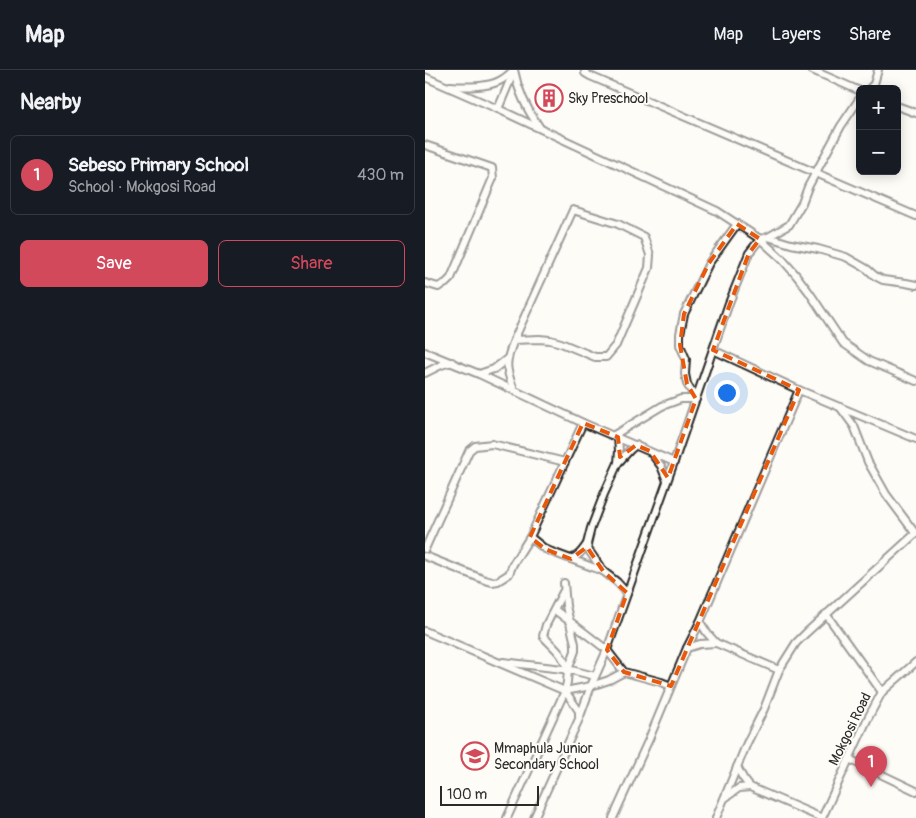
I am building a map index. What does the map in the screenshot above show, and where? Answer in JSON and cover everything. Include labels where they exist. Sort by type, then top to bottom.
[{"type":"street","points":[[446,86],[468,87],[494,83],[502,80],[514,70]]},
{"type":"street","points":[[498,109],[514,70]]},
{"type":"street","points":[[514,70],[524,101],[541,129]]},
{"type":"street","points":[[585,70],[585,73],[590,76],[916,216]]},
{"type":"street","points":[[812,70],[856,89]]},
{"type":"street","points":[[873,85],[879,70]]},
{"type":"street","points":[[425,77],[717,210],[760,240],[782,259],[796,274],[843,343],[869,361],[916,381]]},
{"type":"street","points":[[534,818],[579,719],[607,650],[749,253],[760,240],[789,225],[841,126],[856,104]]},
{"type":"street","points":[[901,107],[916,113]]},
{"type":"street","points":[[425,145],[492,168],[493,178],[451,278],[438,287],[425,283]]},
{"type":"street","points":[[514,340],[550,340],[595,357],[606,357],[616,345],[649,268],[650,255],[644,237],[617,224],[573,210],[514,340],[507,358],[507,374],[514,390]]},
{"type":"street","points":[[696,399],[687,384],[685,359],[680,345],[680,334],[685,314],[709,263],[737,224]]},
{"type":"street","points":[[768,237],[846,257],[883,280],[916,285]]},
{"type":"street","points":[[713,350],[799,390],[916,439]]},
{"type":"street","points":[[425,352],[452,362],[674,462]]},
{"type":"street","points":[[479,374],[494,369],[507,358]]},
{"type":"street","points":[[426,372],[452,362]]},
{"type":"street","points":[[613,818],[700,622],[799,390]]},
{"type":"street","points":[[616,436],[661,406],[681,399],[696,399]]},
{"type":"street","points":[[716,818],[779,670],[796,643],[916,533],[885,494],[868,462],[854,426],[839,406]]},
{"type":"street","points":[[425,556],[492,582],[498,581],[509,574],[530,537],[583,422]]},
{"type":"street","points":[[616,436],[619,451],[618,463]]},
{"type":"street","points":[[425,549],[469,451],[475,446],[492,444],[565,462]]},
{"type":"street","points":[[571,559],[581,553],[587,544],[604,494],[618,463],[637,445]]},
{"type":"street","points":[[649,451],[661,466],[667,481]]},
{"type":"street","points":[[530,537],[545,549],[603,571]]},
{"type":"street","points":[[587,544],[588,549],[603,571],[627,592]]},
{"type":"street","points":[[507,818],[565,691],[568,670],[575,651],[564,587],[555,610],[546,625],[543,636],[562,656],[568,670]]},
{"type":"street","points":[[555,610],[607,650],[624,672],[671,686]]},
{"type":"street","points":[[826,614],[882,692]]},
{"type":"street","points":[[700,622],[716,643],[779,670]]},
{"type":"street","points":[[425,631],[565,691],[579,711],[579,719]]},
{"type":"street","points":[[687,648],[700,644],[716,643]]},
{"type":"street","points":[[494,661],[568,670],[595,676]]},
{"type":"street","name":"Mokgosi Road","points":[[822,818],[867,720],[882,692],[916,662]]},
{"type":"street","points":[[565,691],[591,686],[609,680],[624,672]]},
{"type":"street","points":[[849,759],[916,791]]},
{"type":"street","points":[[737,767],[750,787]]},
{"type":"street","points":[[725,798],[739,788],[750,787],[822,818]]},
{"type":"highlighted area","points":[[737,224],[760,239],[749,253],[713,350],[799,390],[671,686],[624,672],[607,650],[627,593],[603,571],[587,547],[571,559],[545,549],[530,537],[583,423],[618,437],[620,457],[636,445],[650,451],[668,478],[696,399],[687,384],[680,345],[684,314],[709,263]]},
{"type":"place","name":"Sky Preschool","points":[[549,98]]},
{"type":"place","name":"Mmaphula Junior Secondary School","points":[[475,756]]},
{"type":"place","name":"Sebeso Primary School","points":[[871,787]]}]
